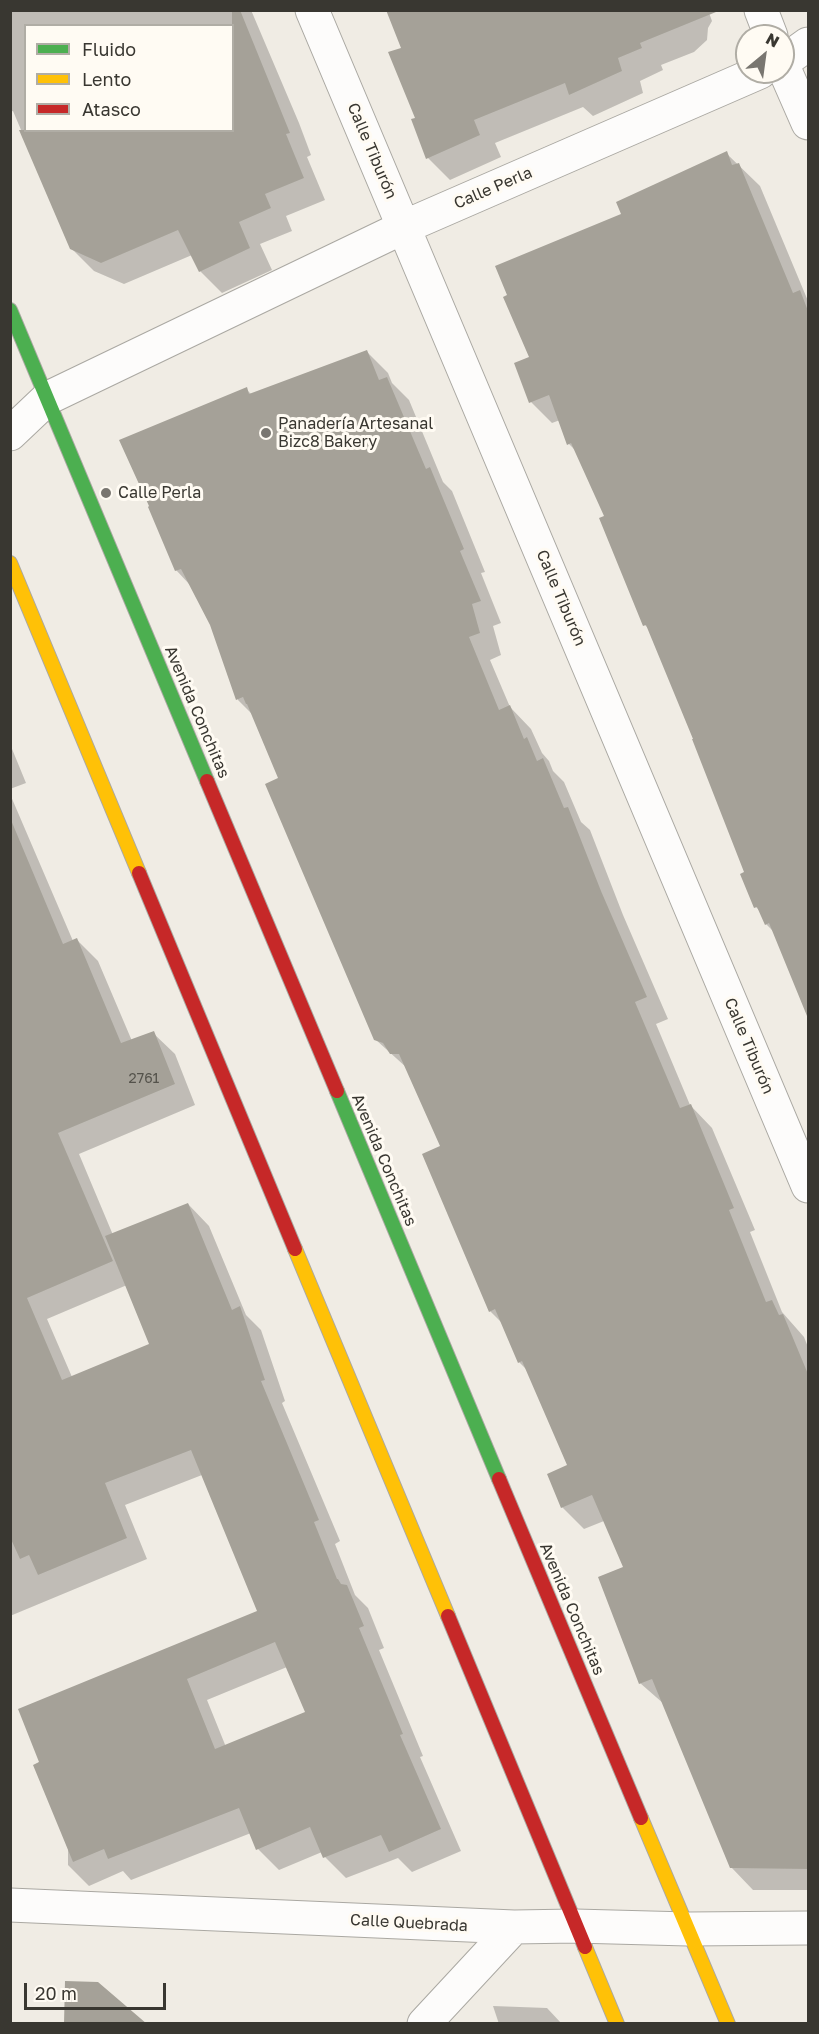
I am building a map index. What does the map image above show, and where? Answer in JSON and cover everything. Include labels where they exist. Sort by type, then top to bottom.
[{"type":"street","name":"Calle Tiburón","points":[[312,10],[808,1186]]},
{"type":"street","points":[[795,54],[808,44]]},
{"type":"street","name":"Calle Perla","points":[[10,434],[48,398],[404,227],[735,83]]},
{"type":"street","points":[[791,84],[808,123]]},
{"type":"street","name":"Avenida Conchitas","points":[[10,310],[728,2024]]},
{"type":"street","points":[[10,563],[617,2024]]},
{"type":"street","name":"Calle Quebrada","points":[[10,1905],[514,1927],[808,1928]]},
{"type":"street","points":[[424,2024],[514,1927]]},
{"type":"building","points":[[232,10],[240,10],[290,133],[286,134],[304,178],[265,194],[271,208],[239,222],[250,248],[199,272],[178,230],[101,263],[70,249],[19,130],[24,130],[24,132],[234,132],[234,24],[232,24]]},
{"type":"building","points":[[386,10],[716,10],[716,12],[640,43],[642,48],[618,58],[622,71],[569,95],[565,83],[474,120],[480,135],[426,159],[411,119],[415,118],[388,52],[401,48]]},
{"type":"building","points":[[727,151],[732,165],[739,163],[793,293],[800,290],[808,311],[807,1016],[769,923],[765,925],[757,907],[754,908],[740,874],[744,872],[693,739],[646,625],[643,626],[599,518],[604,516],[571,443],[567,445],[549,395],[529,403],[514,363],[529,357],[503,297],[507,295],[495,266],[621,214],[616,202]]},
{"type":"building","points":[[367,350],[379,380],[387,377],[426,469],[430,467],[464,549],[460,551],[481,601],[472,604],[480,633],[469,637],[499,710],[510,705],[524,739],[527,737],[537,761],[543,758],[564,808],[568,807],[647,997],[635,1002],[680,1108],[691,1104],[734,1208],[729,1210],[766,1302],[772,1300],[779,1315],[783,1314],[808,1374],[808,1869],[730,1868],[652,1679],[639,1684],[598,1577],[623,1567],[592,1495],[561,1508],[547,1474],[567,1465],[522,1361],[518,1363],[495,1309],[489,1312],[422,1154],[440,1146],[399,1054],[390,1054],[383,1043],[374,1040],[265,784],[278,778],[247,704],[243,697],[236,700],[210,625],[181,569],[175,571],[119,440],[247,387],[249,394]]},
{"type":"building","points":[[11,820],[63,944],[77,938],[121,1043],[154,1031],[175,1084],[58,1133],[113,1261],[27,1298],[62,1380],[149,1344],[105,1236],[188,1203],[232,1310],[240,1306],[265,1380],[261,1381],[319,1520],[314,1522],[337,1579],[341,1584],[347,1585],[364,1626],[359,1628],[403,1734],[400,1735],[441,1829],[389,1852],[381,1835],[323,1858],[310,1827],[256,1850],[239,1808],[108,1859],[104,1849],[73,1862],[33,1765],[39,1762],[18,1709],[257,1611],[191,1450],[105,1483],[127,1538],[38,1575],[29,1555],[20,1559],[10,1537]],"holes":[[[275,1642],[305,1712],[215,1749],[187,1679]]]},
{"type":"building","points":[[65,1981],[98,1982],[147,2024],[64,2024]]},
{"type":"traffic: fast","points":[[10,310],[207,781]]},
{"type":"traffic: fast","points":[[337,1091],[499,1479]]},
{"type":"traffic: slow","points":[[10,563],[139,873]]},
{"type":"traffic: slow","points":[[295,1249],[448,1616]]},
{"type":"traffic: slow","points":[[641,1818],[728,2024]]},
{"type":"traffic: slow","points":[[585,1947],[617,2024]]},
{"type":"traffic: jam","points":[[207,781],[337,1091]]},
{"type":"traffic: jam","points":[[139,873],[295,1249]]},
{"type":"traffic: jam","points":[[499,1479],[641,1818]]},
{"type":"traffic: jam","points":[[448,1616],[585,1947]]},
{"type":"place","name":"Panadería Artesanal Bizc8 Bakery","points":[[266,433]]},
{"type":"place","name":"Calle Perla","points":[[106,493]]}]
